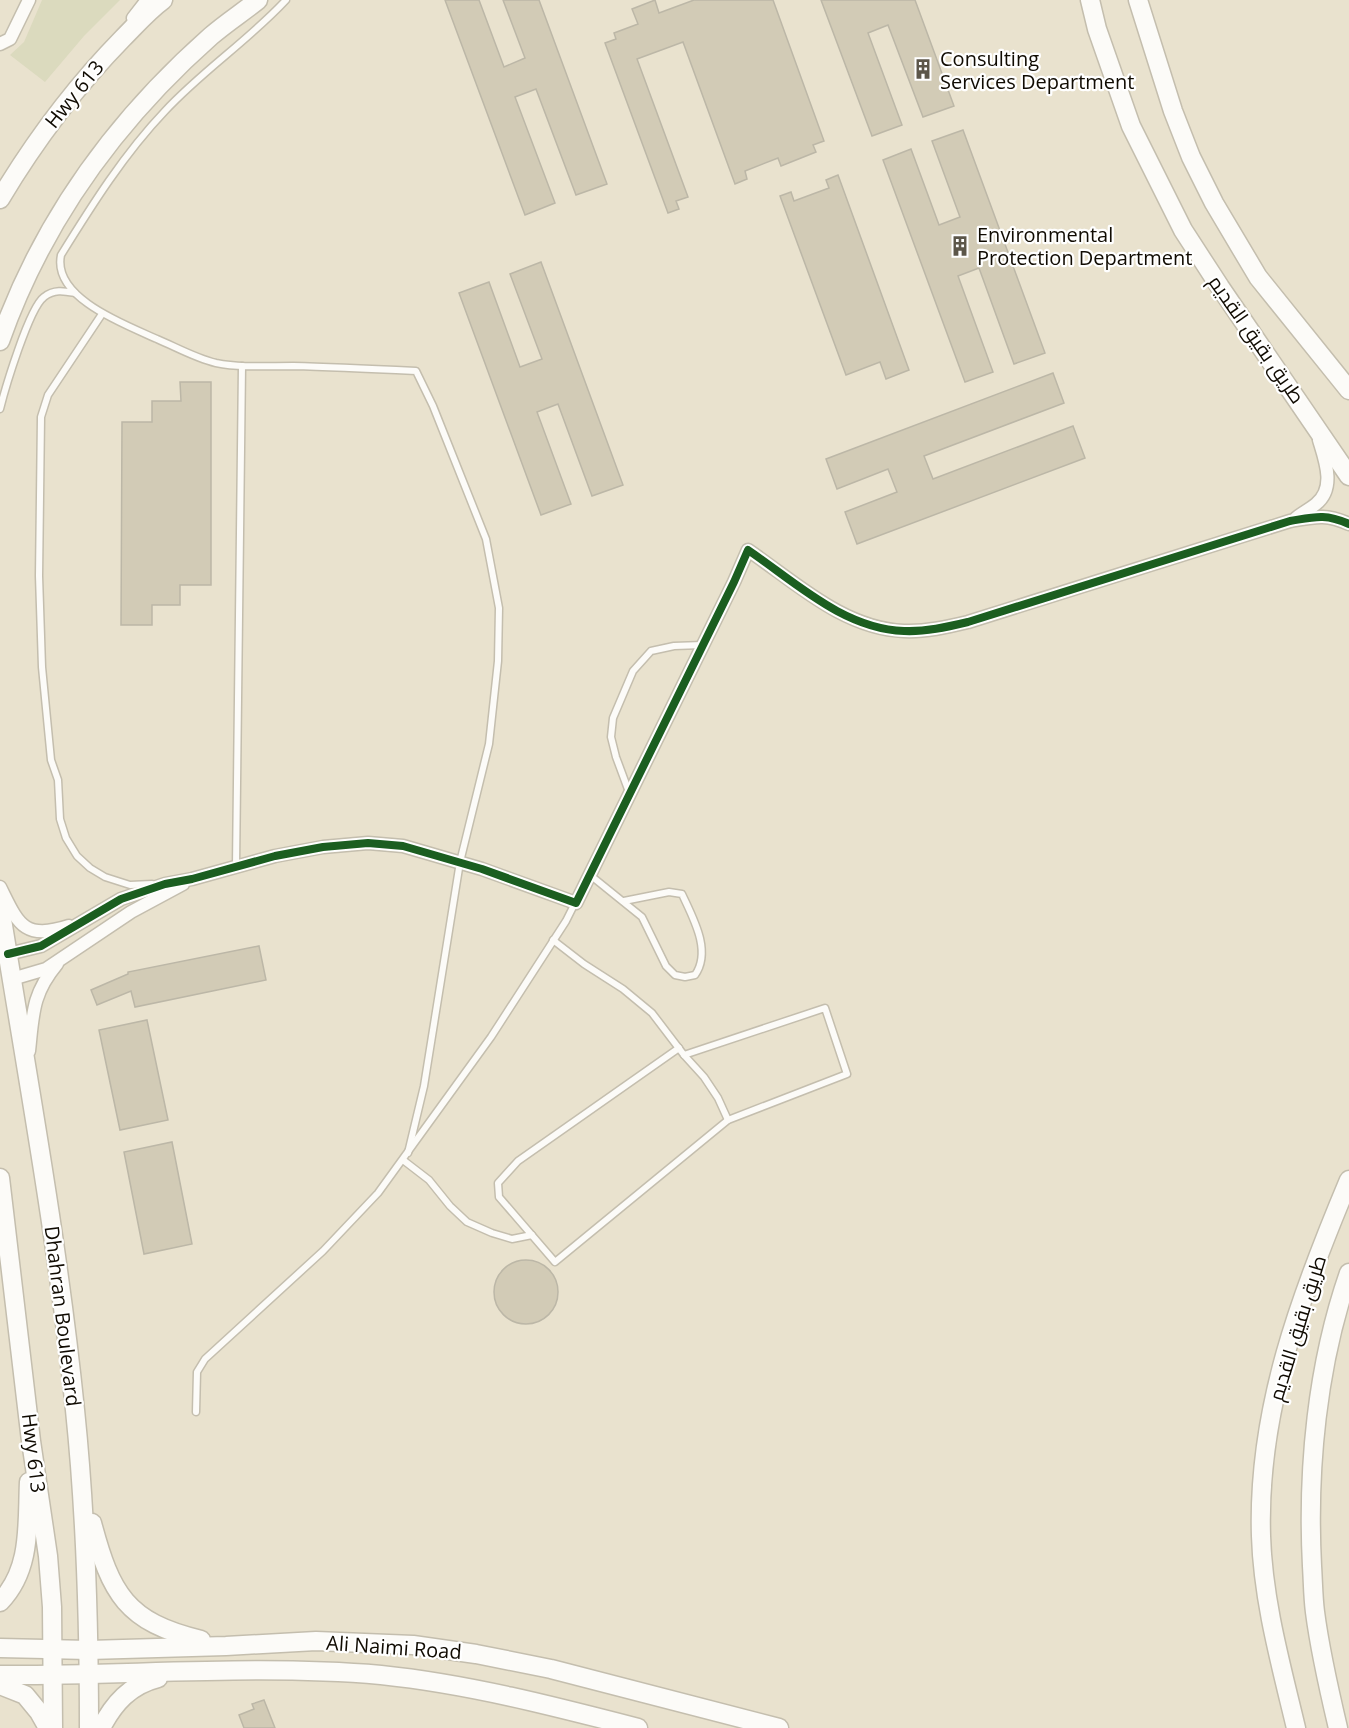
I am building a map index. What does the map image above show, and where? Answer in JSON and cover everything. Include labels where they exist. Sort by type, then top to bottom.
[{"type":"main road","name":"Hwy 613","points":[[0,199],[29,151],[71,94],[109,52],[163,0]]},
{"type":"main road","points":[[0,341],[13,304],[38,252],[71,195],[107,145],[144,101],[203,44],[258,0]]},
{"type":"main road","name":"طريق بقيق القديم","points":[[1090,0],[1114,83],[1131,126],[1183,230],[1349,476]]},
{"type":"main road","name":"طريق بقيق القديم","points":[[1138,0],[1173,111],[1191,156],[1214,203],[1258,277],[1349,390]]},
{"type":"main road","name":"Dhahran Boulevard","points":[[0,908],[6,980],[27,1070],[61,1288],[82,1486],[87,1561],[89,1728]]},
{"type":"main road","name":"Hwy 613","points":[[0,1178],[31,1441],[48,1556],[53,1728]]},
{"type":"main road","name":"طريق بقيق القديم","points":[[1296,1728],[1276,1649],[1266,1591],[1261,1536],[1262,1483],[1269,1422],[1281,1367],[1300,1305],[1349,1180]]},
{"type":"main road","name":"طريق بقيق القديم","points":[[1338,1728],[1326,1679],[1314,1610],[1310,1481],[1318,1405],[1328,1352],[1349,1273]]},
{"type":"main road","points":[[0,1602],[15,1584],[24,1563],[31,1441]]},
{"type":"main road","points":[[82,1486],[102,1559],[119,1595],[134,1611],[152,1623],[173,1633],[226,1646]]},
{"type":"main road","name":"Ali Naimi Road","points":[[0,1648],[89,1650],[316,1641],[413,1645],[476,1654],[551,1669],[779,1728]]},
{"type":"main road","points":[[101,1728],[120,1699],[131,1689],[144,1681],[184,1672]]},
{"type":"main road","name":"Ali Naimi Road","points":[[0,1675],[318,1672],[381,1676],[516,1697],[638,1728]]},
{"type":"main road","points":[[0,1685],[25,1695],[48,1728]]},
{"type":"street","points":[[0,44],[10,39],[30,0]]},
{"type":"street","points":[[109,52],[147,0]]},
{"type":"street","points":[[1290,387],[1319,439],[1328,481],[1326,493],[1317,504],[1290,521]]},
{"type":"street","points":[[4,955],[41,946],[121,899],[165,884],[192,879],[275,856],[323,847],[368,843],[403,846],[460,862],[576,903],[748,550],[809,594],[843,614],[872,626],[904,631],[939,629],[968,622],[1290,521],[1321,515],[1349,524]]},
{"type":"street","points":[[6,980],[46,969],[131,912],[192,879]]},
{"type":"street","points":[[0,887],[17,920],[24,927],[32,930],[55,930],[90,918]]},
{"type":"street","points":[[27,1070],[33,1009],[38,992],[62,958]]},
{"type":"lane","points":[[286,0],[267,21],[216,62],[165,111],[133,148],[99,195],[61,255],[59,263],[61,272],[75,292],[102,314],[215,363],[242,366],[416,371],[433,406],[486,538],[499,608],[498,661],[489,744],[460,862],[424,1086],[408,1154]]},
{"type":"lane","points":[[0,409],[37,305],[43,297],[53,292],[75,292]]},
{"type":"lane","points":[[102,314],[48,396],[41,417],[39,576],[42,659],[51,760],[58,780],[60,819],[66,838],[77,856],[90,868],[105,877],[130,885],[165,884]]},
{"type":"lane","points":[[236,866],[242,366]]},
{"type":"lane","points":[[629,793],[611,737],[613,718],[633,671],[651,651],[674,646],[702,645]]},
{"type":"lane","points":[[590,875],[642,916],[666,966],[675,975],[685,977],[695,975],[702,965],[702,951],[694,922],[682,894],[669,892],[624,901]]},
{"type":"lane","points":[[196,1412],[197,1372],[205,1359],[323,1251],[378,1193],[490,1037],[576,903]]},
{"type":"lane","points":[[554,940],[652,1012],[709,1084],[728,1120]]},
{"type":"lane","points":[[679,1048],[518,1161],[498,1183],[499,1197],[555,1262],[728,1120],[847,1074],[825,1008],[684,1055]]},
{"type":"lane","points":[[403,1160],[429,1180],[450,1206],[467,1222],[512,1239],[532,1235]]},
{"type":"green space","points":[[42,0],[120,0],[84,36],[45,82],[10,55],[24,42]]},
{"type":"building","points":[[445,0],[479,0],[504,67],[525,58],[503,0],[539,0],[607,184],[576,195],[536,89],[515,97],[555,203],[525,215]]},
{"type":"building","points":[[655,0],[659,13],[694,0],[773,0],[824,141],[813,145],[816,152],[781,166],[778,158],[745,171],[747,179],[735,184],[683,42],[637,59],[688,197],[676,201],[679,209],[668,213],[605,43],[616,39],[614,33],[638,24],[632,9]]},
{"type":"building","name":"Consulting Services Department","points":[[821,0],[915,0],[954,106],[923,117],[888,25],[868,33],[902,125],[872,136]]},
{"type":"building","name":"Environmental Protection Department","points":[[963,130],[1045,353],[1014,364],[979,268],[958,276],[993,372],[965,382],[883,160],[911,149],[939,225],[960,217],[932,141]]},
{"type":"building","points":[[838,175],[909,370],[886,379],[880,362],[846,375],[780,196],[791,192],[794,201],[829,188],[826,180]]},
{"type":"building","points":[[541,262],[623,485],[592,496],[558,404],[537,412],[571,504],[541,515],[459,293],[489,282],[520,367],[542,359],[510,274]]},
{"type":"building","points":[[1053,373],[1064,403],[924,456],[933,479],[1073,426],[1085,458],[857,544],[845,512],[897,492],[888,469],[837,489],[826,459]]},
{"type":"building","points":[[180,382],[211,382],[211,585],[180,585],[180,605],[152,605],[152,625],[121,625],[122,422],[152,422],[152,401],[181,401]]},
{"type":"building","points":[[259,946],[266,980],[135,1007],[131,991],[97,1005],[91,990],[128,972]]},
{"type":"building","points":[[147,1020],[168,1120],[120,1130],[99,1030]]},
{"type":"building","points":[[172,1142],[192,1244],[144,1254],[124,1152]]},
{"type":"building","points":[[526,1260],[544,1266],[552,1274],[558,1292],[552,1310],[544,1318],[526,1324],[508,1318],[500,1310],[494,1292],[500,1274],[508,1266]]},
{"type":"building","points":[[264,1700],[275,1728],[244,1728],[239,1715],[254,1709],[252,1704]]},
{"type":"cycle path","points":[[8,954],[41,946],[121,899],[165,884],[192,879],[275,856],[323,847],[368,843],[403,846],[482,869],[576,903],[748,550],[821,602],[841,613],[882,628],[912,631],[936,629],[968,622],[1290,521],[1326,517],[1349,524]]},
{"type":"place","name":"Consulting Services Department","points":[[923,69]]},
{"type":"place","name":"Environmental Protection Department","points":[[960,246]]}]
